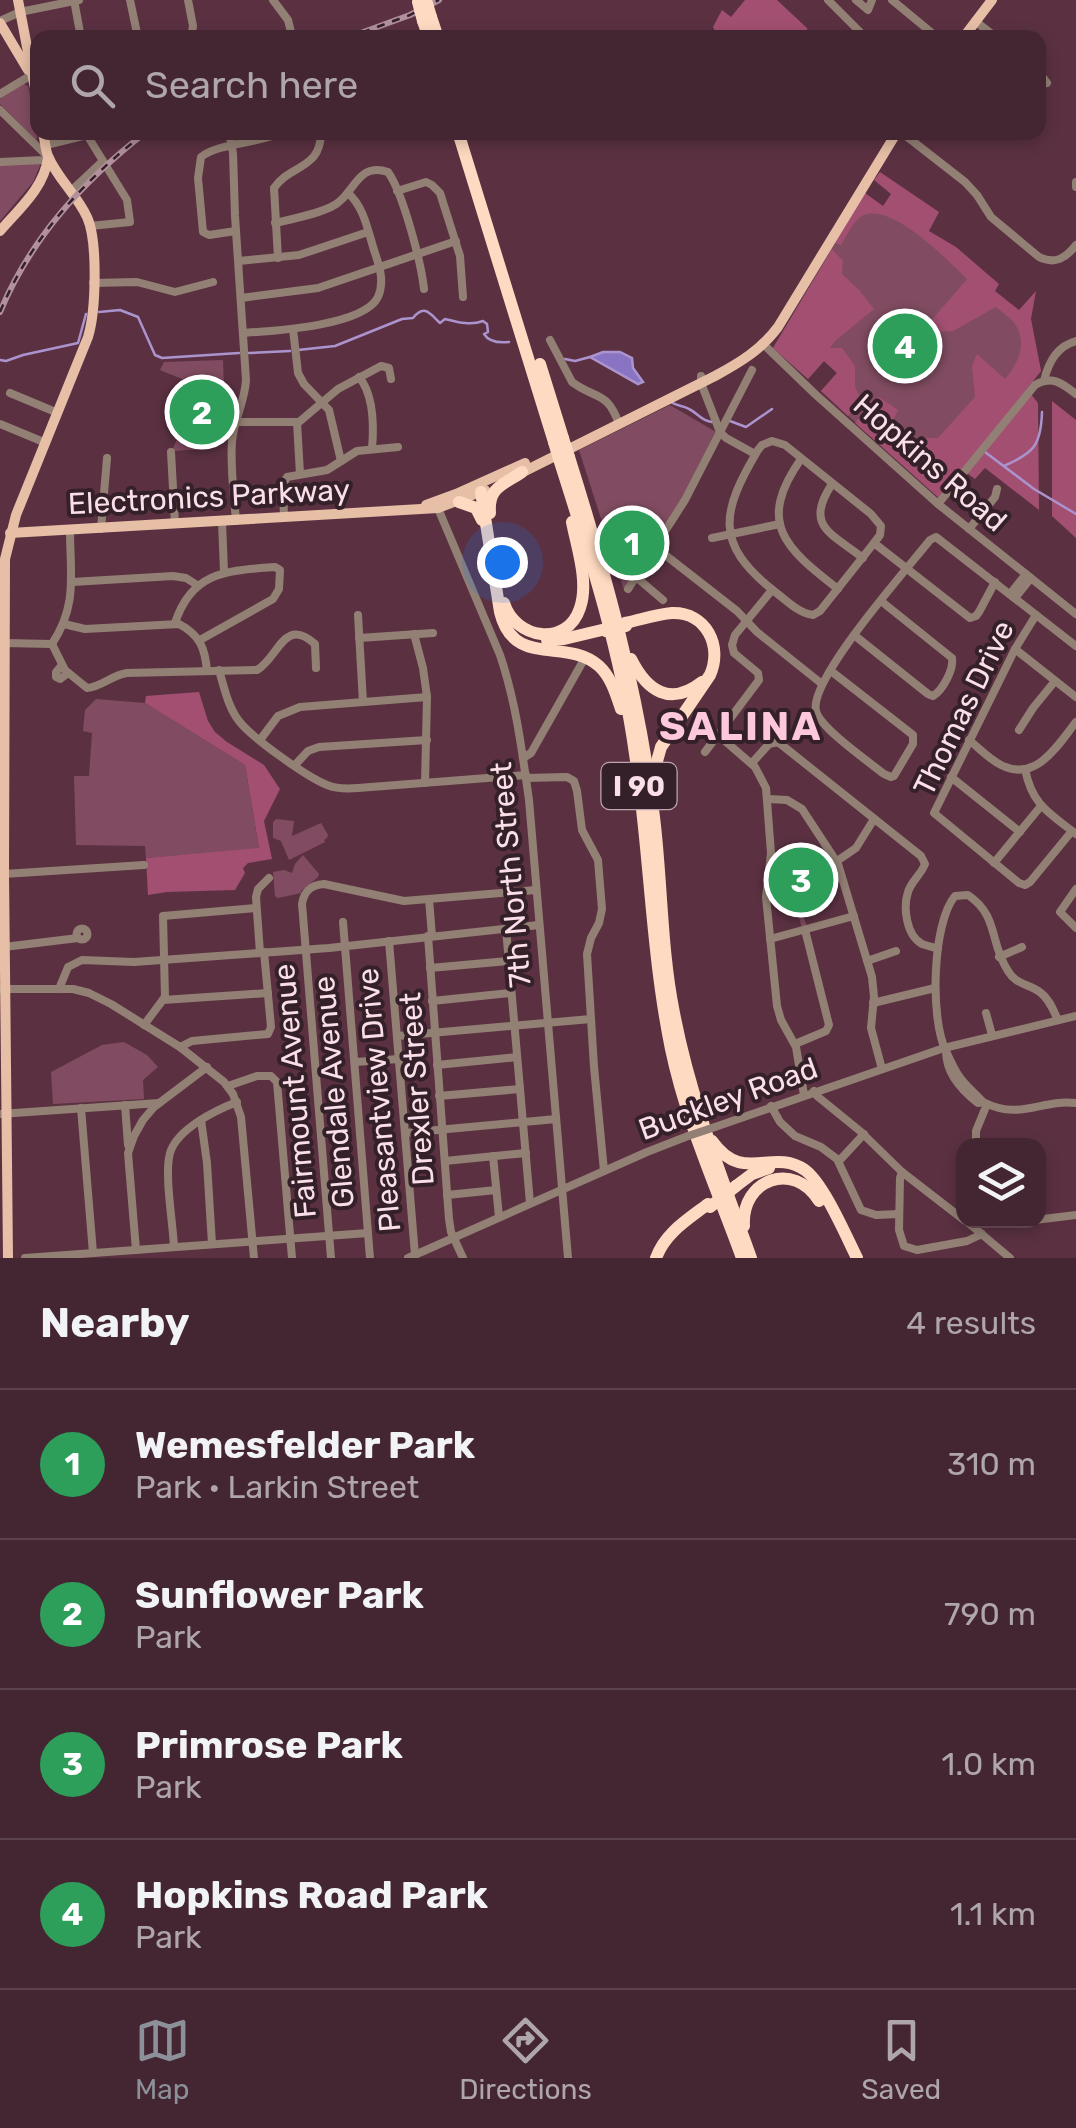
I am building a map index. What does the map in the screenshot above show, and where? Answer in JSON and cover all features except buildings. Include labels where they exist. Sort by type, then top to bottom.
[{"type":"highway","points":[[420,1],[434,30]]},
{"type":"highway","points":[[428,19],[429,30]]},
{"type":"highway","name":"I 90","points":[[461,140],[558,440]]},
{"type":"highway","name":"I 90","points":[[469,140],[610,626],[630,722],[659,979],[672,1051],[687,1108],[740,1258]]},
{"type":"highway","points":[[498,586],[512,620],[525,630],[550,634],[568,626],[576,616],[582,586],[564,462]]},
{"type":"highway","name":"I 90","points":[[564,462],[599,551],[637,708],[654,817],[670,990],[686,1066],[751,1258]]},
{"type":"highway","points":[[490,542],[490,496],[522,472]]},
{"type":"highway","points":[[481,488],[502,621],[518,642],[534,650],[582,656],[602,670],[618,702],[638,778]]},
{"type":"highway","points":[[446,504],[470,504],[479,512],[490,542],[506,617],[529,638],[564,639],[670,613],[684,614],[708,630],[716,649],[715,661],[656,758],[652,781],[654,817]]},
{"type":"highway","points":[[500,604],[504,619],[531,641],[557,642],[670,615],[694,620],[707,633],[712,646],[707,676],[687,692],[657,691],[636,670],[617,628]]},
{"type":"highway","points":[[699,1112],[712,1140],[726,1157],[750,1165],[796,1165],[813,1178],[853,1257]]},
{"type":"highway","points":[[658,1258],[668,1241],[709,1205],[753,1170],[775,1162]]},
{"type":"highway","points":[[735,1184],[765,1169],[795,1170],[812,1183],[830,1218]]},
{"type":"highway","points":[[751,1258],[744,1210],[754,1190],[768,1181],[788,1178],[814,1193],[853,1257]]},
{"type":"main road","points":[[969,30],[992,0]]},
{"type":"main road","points":[[19,6],[30,55]]},
{"type":"main road","points":[[0,22],[30,67]]},
{"type":"main road","points":[[8,1258],[4,1235],[2,1048],[5,569],[10,533],[88,337],[93,312],[90,226],[42,140]]},
{"type":"main road","points":[[699,379],[761,342],[785,314],[894,140]]},
{"type":"main road","points":[[0,231],[45,174],[48,157]]},
{"type":"main road","points":[[30,195],[54,180],[68,186]]},
{"type":"main road","name":"Electronics Parkway","points":[[446,504],[522,472],[699,379],[737,365],[761,342]]},
{"type":"main road","name":"Electronics Parkway","points":[[10,533],[411,510],[446,504],[534,459],[671,398],[699,379]]},
{"type":"street","points":[[0,22],[19,6],[76,0],[80,30]]},
{"type":"street","points":[[130,0],[136,30]]},
{"type":"street","points":[[188,0],[191,30]]},
{"type":"street","points":[[274,0],[290,30]]},
{"type":"street","points":[[828,0],[858,30]]},
{"type":"street","points":[[856,0],[868,10],[872,0]]},
{"type":"street","points":[[892,0],[928,30]]},
{"type":"street","points":[[976,21],[987,30]]},
{"type":"street","points":[[0,94],[30,75]]},
{"type":"street","points":[[0,110],[30,130]]},
{"type":"street","points":[[90,140],[126,200],[130,222],[90,226]]},
{"type":"street","points":[[231,140],[245,392],[232,446],[236,521]]},
{"type":"street","points":[[236,231],[209,236],[203,232],[199,162],[203,154],[263,140]]},
{"type":"street","points":[[278,258],[274,188],[281,179],[310,162],[321,140]]},
{"type":"street","points":[[910,140],[965,182],[991,217],[1039,257],[1048,261],[1061,259],[1076,246]]},
{"type":"street","points":[[0,162],[48,157]]},
{"type":"street","points":[[68,186],[103,161]]},
{"type":"street","points":[[275,222],[329,208],[342,200],[364,173],[377,169],[391,174],[424,289]]},
{"type":"street","points":[[397,190],[420,182],[432,184],[442,197],[460,256],[463,297]]},
{"type":"street","points":[[243,333],[330,322],[370,306],[379,292],[381,274],[356,202],[348,193]]},
{"type":"street","points":[[239,261],[316,251],[368,232]]},
{"type":"street","points":[[241,298],[331,284],[456,242]]},
{"type":"street","points":[[93,282],[137,282],[175,292],[213,282]]},
{"type":"street","points":[[294,329],[300,379],[330,414],[341,461]]},
{"type":"street","points":[[550,340],[572,382],[603,397],[618,421]]},
{"type":"street","points":[[1044,380],[1052,359],[1068,343],[1076,341]]},
{"type":"street","name":"Hopkins Road","points":[[761,342],[938,504],[1076,614]]},
{"type":"street","points":[[236,422],[298,422],[338,389],[384,365],[390,368],[390,379]]},
{"type":"street","points":[[628,589],[685,500],[752,370]]},
{"type":"street","points":[[359,377],[369,396],[372,450]]},
{"type":"street","points":[[699,379],[720,432],[755,454]]},
{"type":"street","points":[[938,504],[1029,390],[1044,380],[1056,380],[1076,394]]},
{"type":"street","points":[[10,393],[58,413]]},
{"type":"street","points":[[298,422],[300,474]]},
{"type":"street","points":[[0,424],[46,443]]},
{"type":"street","points":[[777,442],[801,459],[880,522],[881,531],[820,611],[809,616],[742,562],[730,534],[734,494],[762,445],[777,442]]},
{"type":"street","points":[[284,518],[284,480],[290,476],[322,472],[357,452],[398,447]]},
{"type":"street","points":[[171,452],[174,524]]},
{"type":"street","points":[[101,529],[107,458]]},
{"type":"street","points":[[801,459],[782,492],[780,524],[796,555],[838,589]]},
{"type":"street","points":[[832,484],[821,502],[820,518],[826,528],[862,558]]},
{"type":"street","points":[[969,529],[997,489]]},
{"type":"street","name":"7th North Street","points":[[446,504],[444,521],[506,675],[523,758],[568,1258]]},
{"type":"street","points":[[222,521],[224,572]]},
{"type":"street","points":[[712,538],[780,524]]},
{"type":"street","points":[[52,644],[69,611],[70,530]]},
{"type":"street","points":[[831,671],[914,738],[900,770],[892,777],[823,723],[815,706],[822,684],[842,650],[930,540],[938,537],[1076,646]]},
{"type":"street","points":[[874,543],[970,618],[979,612],[995,582]]},
{"type":"street","points":[[655,547],[822,684]]},
{"type":"street","points":[[175,623],[187,597],[198,585],[224,572],[275,567],[280,570],[279,589],[273,599],[200,640]]},
{"type":"street","points":[[72,582],[174,576],[198,585]]},
{"type":"street","points":[[1012,596],[1028,576]]},
{"type":"street","points":[[636,577],[663,600]]},
{"type":"street","points":[[705,752],[760,680],[758,673],[732,650],[732,641],[772,590]]},
{"type":"street","points":[[854,635],[933,696],[938,693],[952,658],[881,601]]},
{"type":"street","name":"Thomas Drive","points":[[1036,614],[936,806],[936,816],[1019,883],[1028,884],[1074,832]]},
{"type":"street","points":[[358,615],[363,702]]},
{"type":"street","points":[[64,624],[85,629],[175,623],[200,640],[207,671]]},
{"type":"street","points":[[359,638],[433,633]]},
{"type":"street","points":[[414,634],[428,697],[425,783]]},
{"type":"street","points":[[52,644],[65,669],[87,688],[127,673],[250,671],[262,667],[281,642],[294,635],[314,644],[316,668]]},
{"type":"street","points":[[4,643],[52,644]]},
{"type":"street","points":[[1015,649],[1076,698]]},
{"type":"street","points":[[523,758],[536,744],[582,662]]},
{"type":"street","points":[[219,670],[234,714],[242,725],[327,786],[340,789],[526,777],[574,781],[582,830],[598,860],[602,909],[588,946],[604,1171]]},
{"type":"street","points":[[1019,730],[1055,681]]},
{"type":"street","points":[[260,740],[273,720],[291,709],[428,697]]},
{"type":"street","points":[[969,740],[1003,766],[1025,768],[1045,760],[1075,724]]},
{"type":"street","points":[[717,734],[752,763],[765,781],[771,853],[766,897],[778,1012],[795,1044],[804,1095]]},
{"type":"street","points":[[294,764],[308,751],[320,747],[426,740]]},
{"type":"street","points":[[752,763],[769,744],[778,742],[921,856],[925,864],[908,889],[906,916],[919,942],[938,948]]},
{"type":"street","points":[[1025,768],[1031,793],[1074,832]]},
{"type":"street","points":[[951,776],[1020,832]]},
{"type":"street","points":[[768,799],[787,800],[802,810],[836,861],[868,961],[873,985],[871,1028],[882,1068]]},
{"type":"street","points":[[994,863],[1041,806]]},
{"type":"street","points":[[836,861],[856,848],[874,818]]},
{"type":"street","points":[[4,874],[144,865]]},
{"type":"street","points":[[180,1047],[192,1041],[268,1034],[268,994],[256,908],[258,889],[269,878]]},
{"type":"street","name":"Fairmount Avenue","points":[[331,1258],[303,898],[308,888],[318,884],[397,900],[429,900]]},
{"type":"street","points":[[1076,889],[1060,912],[1076,928]]},
{"type":"street","points":[[429,900],[536,890]]},
{"type":"street","points":[[1058,1020],[1044,994],[1016,981],[1000,957],[985,909],[971,896],[958,895],[950,902],[938,948],[935,988],[945,1050],[959,1081],[985,1103],[1013,1111],[1076,1104]]},
{"type":"street","name":"Drexler Street","points":[[429,900],[434,1032],[448,1195],[453,1238],[463,1258]]},
{"type":"street","points":[[144,1025],[164,1000],[163,916],[256,908]]},
{"type":"street","points":[[770,939],[854,916]]},
{"type":"street","name":"Glendale Avenue","points":[[343,922],[370,1258]]},
{"type":"street","points":[[59,989],[68,967],[78,961],[164,960],[345,947],[540,925]]},
{"type":"street","points":[[506,929],[530,1203]]},
{"type":"street","points":[[795,1044],[826,1031],[829,1024],[805,930]]},
{"type":"street","points":[[4,946],[78,938]]},
{"type":"street","name":"Pleasantview Drive","points":[[389,941],[411,1257]]},
{"type":"street","points":[[1000,957],[1022,947]]},
{"type":"street","points":[[868,961],[896,951]]},
{"type":"street","points":[[430,968],[508,961]]},
{"type":"street","points":[[873,1003],[935,988]]},
{"type":"street","points":[[2,989],[74,989],[89,993],[180,1047],[228,1086],[241,1117],[254,1258]]},
{"type":"street","points":[[164,1000],[268,994]]},
{"type":"street","points":[[432,1000],[511,994]]},
{"type":"street","points":[[986,1013],[992,1035]]},
{"type":"street","name":"Buckley Road","points":[[411,1257],[688,1136],[882,1068],[992,1035],[1076,1016]]},
{"type":"street","points":[[397,1036],[591,1018]]},
{"type":"street","points":[[437,1064],[517,1057]]},
{"type":"street","points":[[355,1062],[399,1059]]},
{"type":"street","points":[[128,1153],[143,1120],[207,1068]]},
{"type":"street","points":[[228,1086],[257,1076],[271,1076],[277,1082],[292,1258]]},
{"type":"street","points":[[440,1096],[520,1089]]},
{"type":"street","points":[[814,1091],[902,1172],[956,1214]]},
{"type":"street","points":[[179,1258],[168,1157],[176,1140],[201,1120],[237,1102]]},
{"type":"street","points":[[976,1138],[985,1103]]},
{"type":"street","points":[[3,1114],[158,1104]]},
{"type":"street","points":[[125,1105],[134,1253]]},
{"type":"street","points":[[771,1106],[788,1130],[839,1161],[862,1210],[899,1214]]},
{"type":"street","points":[[81,1108],[92,1253]]},
{"type":"street","points":[[405,1133],[556,1119]]},
{"type":"street","points":[[201,1120],[212,1244]]},
{"type":"street","points":[[839,1161],[864,1134]]},
{"type":"street","points":[[445,1161],[526,1153]]},
{"type":"street","points":[[493,1156],[499,1218]]},
{"type":"street","points":[[902,1172],[899,1214],[904,1246],[918,1250],[976,1239],[982,1234]]},
{"type":"street","points":[[448,1195],[496,1190]]},
{"type":"street","points":[[1046,1219],[1076,1215]]},
{"type":"street","points":[[974,1228],[1010,1258]]},
{"type":"street","points":[[25,1258],[134,1253],[368,1232]]},
{"type":"street","points":[[943,1246],[945,1258]]},
{"type":"shaded area","points":[[745,0],[777,0],[808,29],[714,30],[722,10],[731,17]]},
{"type":"shaded area","points":[[24,84],[28,86],[30,134],[0,104],[0,99]]},
{"type":"shaded area","points":[[41,163],[33,182],[0,221],[0,165]]},
{"type":"shaded area","points":[[880,172],[939,212],[929,231],[956,247],[999,284],[995,291],[1019,310],[1036,291],[1031,319],[1041,371],[939,498],[855,423],[879,397],[898,410],[890,427],[911,438],[938,438],[975,397],[972,366],[977,354],[1005,379],[1017,360],[1021,338],[1013,322],[996,307],[953,331],[939,332],[930,322],[967,279],[899,222],[870,214],[858,219],[841,245],[835,243],[865,193],[883,206],[891,194],[874,180]]},
{"type":"shaded area","points":[[865,193],[1030,319],[1041,371],[939,498],[821,391],[837,373],[824,361],[808,379],[773,348]]},
{"type":"shaded area","points":[[832,249],[843,261],[842,274],[874,309],[830,348],[842,348],[855,366],[855,386],[861,400],[848,416],[821,391],[837,373],[824,361],[808,379],[773,348]]},
{"type":"shaded area","points":[[620,352],[632,358],[633,368],[643,382],[638,384],[590,357]]},
{"type":"shaded area","points":[[223,360],[224,388],[207,449],[172,451],[199,386],[160,370],[164,362]]},
{"type":"shaded area","points":[[1030,393],[1038,403],[1039,510],[985,468],[975,479],[967,473]]},
{"type":"shaded area","points":[[1052,401],[1076,420],[1076,538],[1052,516]]},
{"type":"shaded area","points":[[670,405],[716,432],[685,495],[624,590],[579,450]]},
{"type":"shaded area","points":[[199,692],[215,732],[264,765],[280,789],[264,821],[272,859],[248,863],[235,890],[148,895],[146,858],[259,848],[245,765],[145,703],[146,696]]},
{"type":"shaded area","points":[[96,699],[145,703],[245,765],[259,849],[146,858],[145,846],[76,845],[74,776],[89,776],[92,733],[83,731],[85,710]]},
{"type":"shaded area","points":[[276,819],[294,821],[292,836],[321,823],[327,838],[289,860],[281,841],[273,838]]},
{"type":"shaded area","points":[[303,855],[318,877],[301,893],[278,898],[273,872],[292,873]]},
{"type":"shaded area","points":[[793,857],[804,857],[818,904],[801,909],[807,927],[802,928],[797,910],[789,912]]},
{"type":"shaded area","points":[[124,1042],[147,1055],[158,1067],[143,1080],[144,1099],[53,1104],[51,1072],[102,1045]]},
{"type":"waterway","points":[[99,312],[120,310],[138,317],[155,355],[162,358],[239,353]]},
{"type":"waterway","points":[[298,350],[335,346],[413,318],[421,311],[440,323],[445,319],[483,321],[487,324],[486,337],[509,342]]},
{"type":"waterway","points":[[0,360],[78,343],[86,314]]},
{"type":"waterway","points":[[249,353],[290,351]]},
{"type":"waterway","points":[[565,359],[590,357]]},
{"type":"waterway","points":[[671,402],[712,422]]},
{"type":"waterway","points":[[730,421],[746,427],[772,409]]},
{"type":"waterway","points":[[1004,466],[1034,446],[1042,412]]},
{"type":"waterway","points":[[985,452],[1076,514]]},
{"type":"railway","points":[[369,30],[439,0]]},
{"type":"railway","points":[[0,312],[43,235],[80,191],[137,140]]},
{"type":"place","name":"Hopkins Road Park","points":[[905,346]]},
{"type":"place","name":"Sunflower Park","points":[[202,412]]},
{"type":"place","name":"Wemesfelder Park","points":[[632,543]]},
{"type":"place","name":"Primrose Park","points":[[801,880]]},
{"type":"district","name":"SALINA","points":[[741,726]]}]
